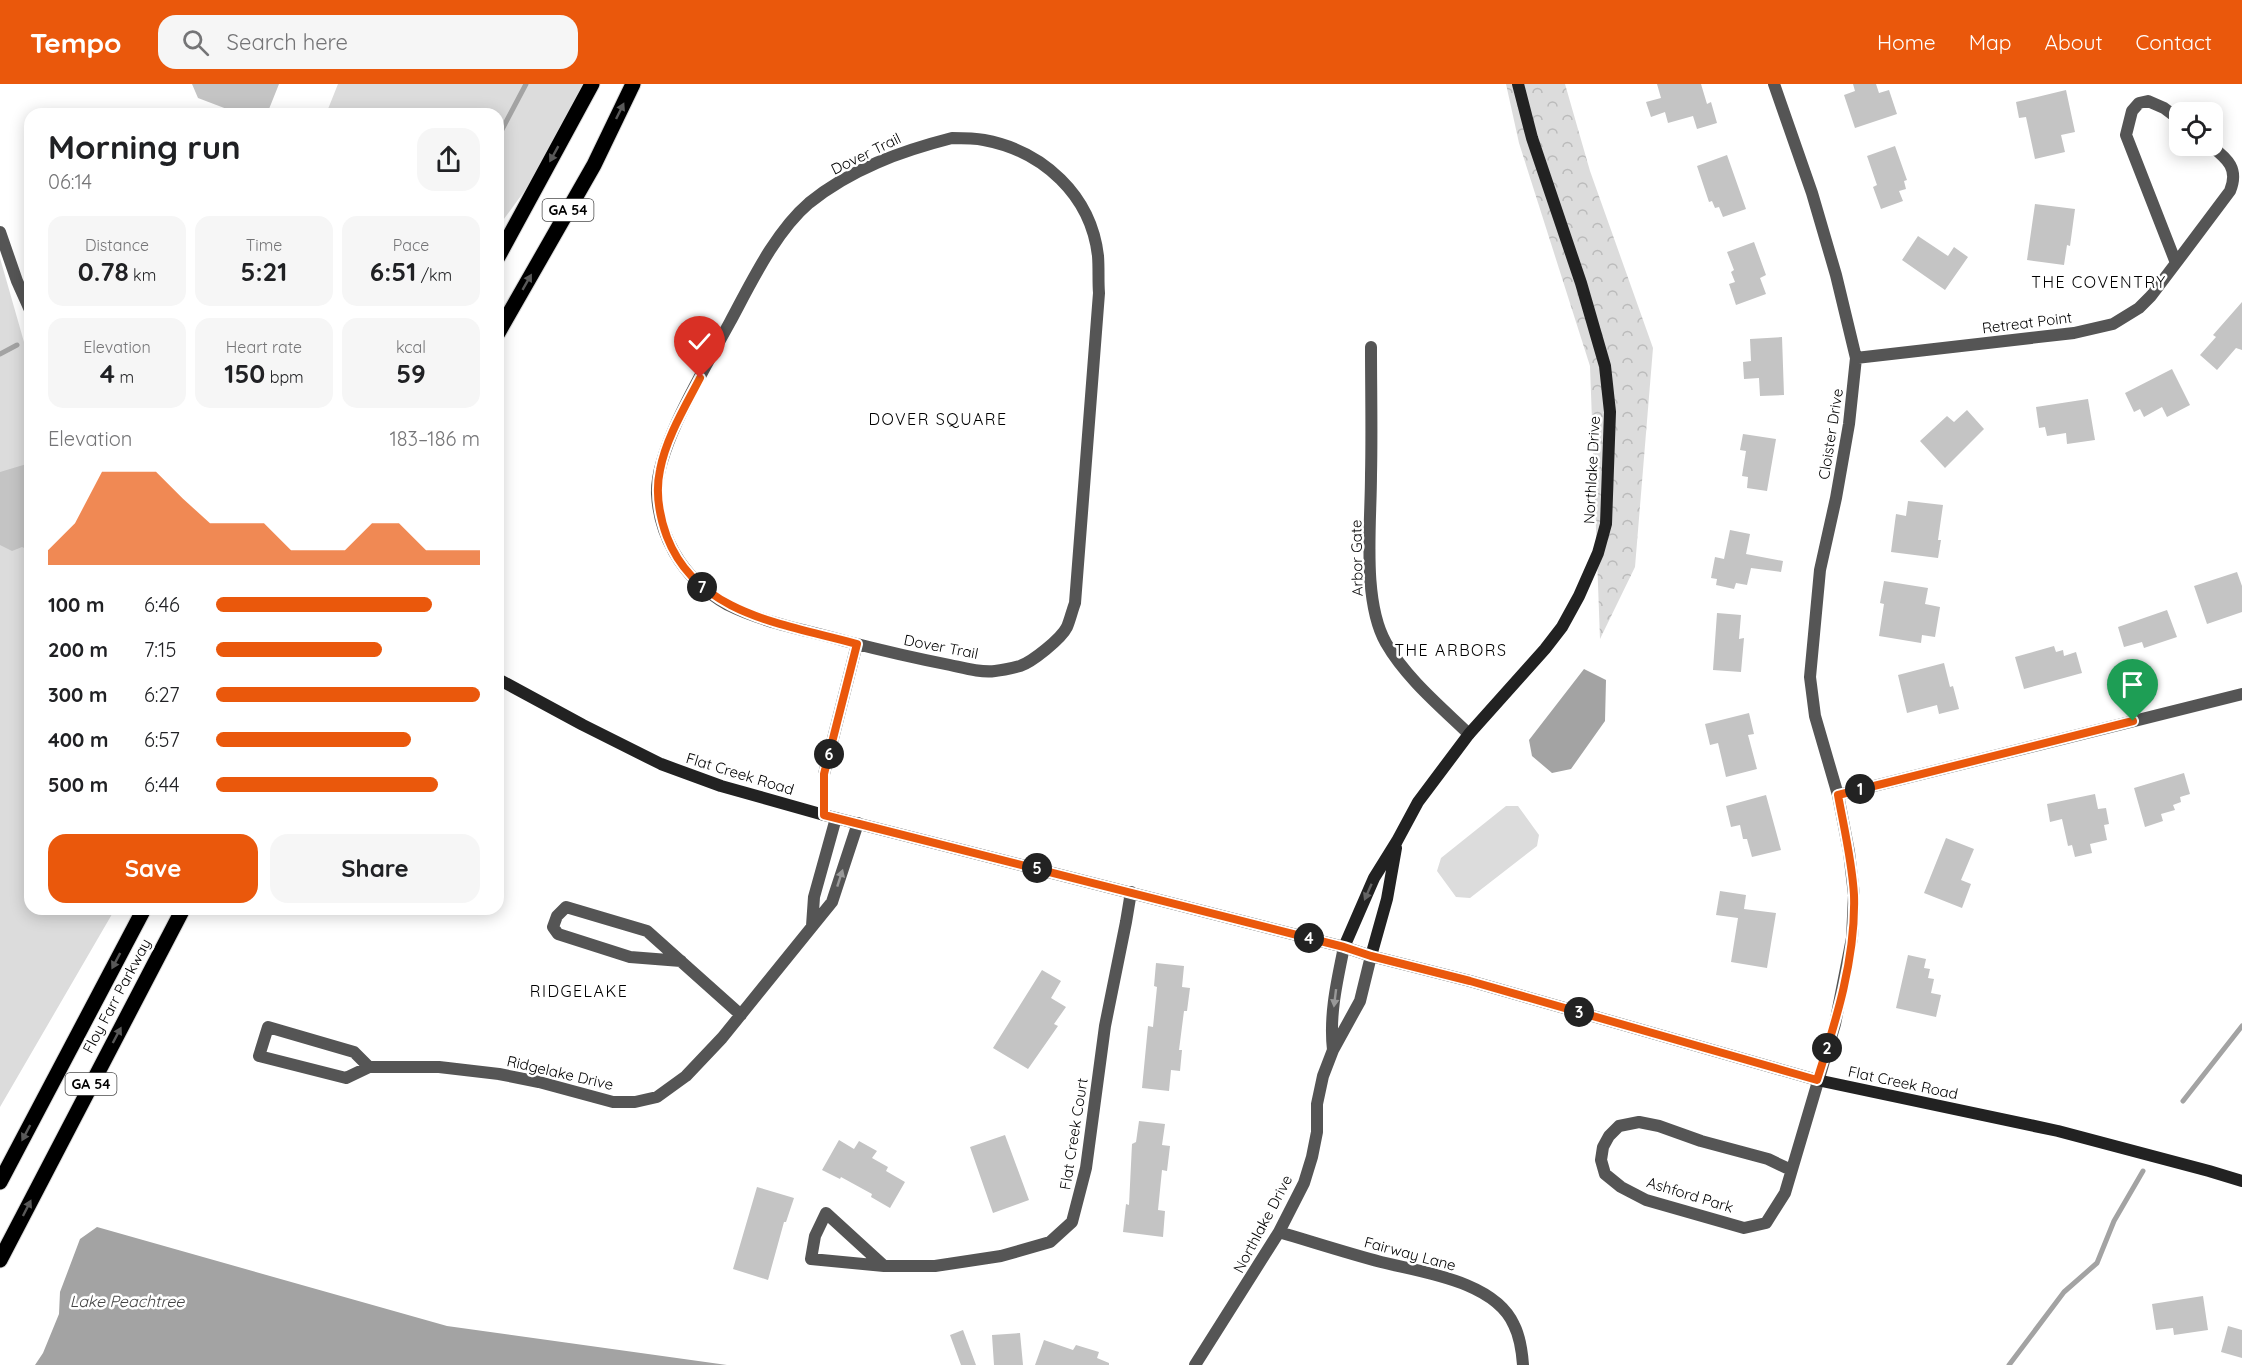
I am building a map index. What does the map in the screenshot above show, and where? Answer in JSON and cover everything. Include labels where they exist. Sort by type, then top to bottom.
[{"type":"main road","name":"GA 54","points":[[504,246],[592,84]]},
{"type":"main road","name":"GA 54","points":[[504,322],[594,165],[633,84]]},
{"type":"main road","name":"Floy Farr Parkway","points":[[0,1182],[141,915]]},
{"type":"main road","name":"Floy Farr Parkway","points":[[0,1260],[180,915]]},
{"type":"street","name":"Northlake Drive","points":[[1334,1050],[1331,1031],[1344,947],[1374,878],[1418,802],[1469,735],[1562,627],[1598,554],[1606,524],[1610,412],[1605,366],[1581,284],[1532,138],[1518,84]]},
{"type":"street","name":"Cloister Drive","points":[[1774,84],[1815,203],[1836,275],[1856,358],[1849,424],[1820,570],[1810,678],[1815,716],[1838,795],[1849,852],[1854,895],[1852,938],[1835,1024],[1817,1080]]},
{"type":"street","points":[[2169,112],[2148,101],[2139,104],[2132,111],[2126,135],[2176,263]]},
{"type":"street","name":"Dover Trail","points":[[952,138],[982,139],[1010,146],[1035,157],[1058,176],[1078,199],[1091,227],[1098,255],[1099,293],[1075,603],[1066,630],[1045,650],[1024,665],[993,672],[923,660],[857,644],[754,616],[704,589],[684,569],[670,544],[661,521],[657,492],[660,468],[671,436],[752,283],[786,229],[808,204],[857,172],[906,149],[952,138]]},
{"type":"street","name":"Retreat Point","points":[[1856,358],[2074,333],[2113,324],[2139,308],[2151,296],[2230,191],[2234,181],[2234,171],[2222,156]]},
{"type":"street","points":[[0,232],[24,297]]},
{"type":"street","name":"Arbor Gate","points":[[1371,347],[1370,551],[1372,600],[1377,622],[1386,643],[1403,666],[1469,735]]},
{"type":"street","points":[[812,926],[814,897],[830,817],[824,774],[857,644]]},
{"type":"street","name":"Flat Creek Road","points":[[504,682],[661,764],[721,786],[830,817],[1344,947],[1817,1080],[2058,1131],[2242,1181]]},
{"type":"street","points":[[1838,795],[2242,694]]},
{"type":"street","name":"Ridgelake Drive","points":[[369,1067],[354,1052],[268,1027],[259,1056],[346,1078],[369,1067],[439,1067],[499,1074],[539,1082],[613,1102],[635,1102],[657,1097],[686,1076],[741,1015],[832,902],[858,824]]},
{"type":"street","name":"Northlake Drive","points":[[1196,1365],[1280,1232],[1304,1183],[1317,1132],[1317,1104],[1323,1076],[1360,1000],[1387,899],[1397,841]]},
{"type":"street","name":"Flat Creek Court","points":[[884,1266],[826,1213],[814,1236],[811,1259],[884,1266],[935,1266],[1001,1256],[1050,1242],[1072,1221],[1086,1168],[1105,1026],[1131,892]]},
{"type":"street","points":[[681,961],[630,957],[558,934],[553,927],[557,916],[566,907],[647,931],[681,961],[741,1015]]},
{"type":"street","name":"Ashford Park","points":[[1791,1170],[1768,1159],[1639,1122],[1619,1126],[1603,1148],[1601,1160],[1605,1174],[1621,1187],[1646,1200],[1744,1228],[1766,1223],[1785,1193],[1817,1080]]},
{"type":"street","name":"Fairway Lane","points":[[1280,1232],[1380,1262],[1440,1276],[1467,1285],[1486,1295],[1514,1323],[1520,1341],[1523,1365]]},
{"type":"green space","points":[[338,84],[591,84],[562,140],[504,219],[504,108],[328,108]]},
{"type":"green space","points":[[1506,84],[1565,84],[1590,171],[1653,348],[1635,567],[1600,639],[1590,366],[1519,143]]},
{"type":"green space","points":[[0,258],[24,342],[24,915],[112,915],[0,1107]]},
{"type":"green space","points":[[1506,806],[1518,806],[1539,835],[1537,846],[1470,898],[1456,897],[1437,871],[1441,858]]},
{"type":"water","points":[[1584,669],[1606,680],[1605,721],[1571,769],[1552,773],[1532,756],[1529,740]]},
{"type":"water","name":"Lake Peachtree","points":[[97,1227],[447,1326],[727,1365],[35,1365],[43,1353],[59,1314],[60,1292],[80,1239]]},
{"type":"building","points":[[192,84],[279,84],[269,108],[224,108],[198,98]]},
{"type":"building","points":[[1657,84],[1701,84],[1707,104],[1711,102],[1717,123],[1697,129],[1693,116],[1668,123],[1665,112],[1651,117],[1646,102],[1661,98]]},
{"type":"building","points":[[1853,84],[1876,84],[1879,93],[1889,90],[1897,114],[1855,128],[1844,95],[1855,91]]},
{"type":"building","points":[[2066,90],[2075,132],[2061,135],[2065,152],[2035,159],[2026,117],[2019,118],[2016,102]]},
{"type":"building","points":[[1895,146],[1907,180],[1904,181],[1906,189],[1899,191],[1903,201],[1881,209],[1873,187],[1877,185],[1867,156]]},
{"type":"building","points":[[1727,155],[1746,209],[1723,217],[1719,207],[1715,208],[1712,201],[1709,202],[1697,166]]},
{"type":"building","points":[[2035,204],[2075,209],[2070,246],[2067,245],[2064,265],[2027,260]]},
{"type":"building","points":[[1918,236],[1948,256],[1954,247],[1968,257],[1945,290],[1902,260]]},
{"type":"building","points":[[1754,242],[1766,275],[1760,278],[1766,294],[1736,305],[1729,284],[1735,282],[1731,272],[1734,270],[1727,252]]},
{"type":"building","points":[[2242,302],[2242,350],[2236,348],[2217,370],[2200,355],[2216,337],[2213,335]]},
{"type":"building","points":[[1782,337],[1784,395],[1760,396],[1759,378],[1744,379],[1743,362],[1751,361],[1750,339]]},
{"type":"building","points":[[2172,369],[2190,405],[2167,417],[2162,407],[2144,417],[2140,409],[2134,412],[2125,393]]},
{"type":"building","points":[[2088,399],[2095,440],[2067,444],[2066,433],[2047,436],[2045,427],[2039,428],[2036,407]]},
{"type":"building","points":[[1967,410],[1984,429],[1945,468],[1920,441],[1947,416],[1954,422]]},
{"type":"building","points":[[1743,434],[1776,439],[1767,491],[1747,488],[1748,477],[1742,476],[1746,451],[1740,450]]},
{"type":"building","points":[[24,465],[24,548],[12,551],[0,545],[0,472]]},
{"type":"building","points":[[1908,501],[1943,505],[1938,558],[1891,552],[1896,514],[1906,516]]},
{"type":"building","points":[[1730,530],[1750,534],[1746,554],[1783,561],[1781,572],[1751,568],[1747,585],[1736,583],[1734,589],[1716,585],[1717,579],[1711,578],[1715,557],[1724,559]]},
{"type":"building","points":[[2237,572],[2242,586],[2242,612],[2207,624],[2194,586]]},
{"type":"building","points":[[1884,581],[1928,588],[1925,604],[1940,607],[1935,637],[1922,635],[1921,643],[1879,636],[1884,604],[1880,603]]},
{"type":"building","points":[[2167,610],[2177,637],[2144,648],[2142,642],[2124,647],[2118,627]]},
{"type":"building","points":[[1717,613],[1741,615],[1739,639],[1744,638],[1741,672],[1713,670]]},
{"type":"building","points":[[2054,646],[2056,652],[2063,650],[2064,656],[2076,652],[2082,673],[2024,689],[2015,657]]},
{"type":"building","points":[[1944,663],[1959,709],[1939,714],[1937,705],[1907,713],[1898,675]]},
{"type":"building","points":[[1749,713],[1754,734],[1748,735],[1757,769],[1726,777],[1718,743],[1710,745],[1705,724]]},
{"type":"building","points":[[2184,773],[2190,794],[2180,797],[2181,802],[2173,805],[2175,810],[2161,814],[2163,821],[2145,827],[2134,788]]},
{"type":"building","points":[[2095,794],[2098,809],[2106,808],[2109,824],[2104,825],[2107,840],[2090,844],[2092,853],[2075,857],[2072,845],[2068,846],[2062,819],[2050,822],[2047,804]]},
{"type":"building","points":[[1766,795],[1781,850],[1752,857],[1747,839],[1743,839],[1740,825],[1731,827],[1726,806]]},
{"type":"building","points":[[1946,838],[1974,849],[1961,880],[1971,884],[1962,908],[1924,893]]},
{"type":"building","points":[[1720,891],[1746,895],[1744,909],[1776,913],[1767,968],[1731,962],[1738,918],[1716,915]]},
{"type":"building","points":[[1908,955],[1926,959],[1924,968],[1930,969],[1928,978],[1934,979],[1931,993],[1941,995],[1936,1017],[1896,1008]]},
{"type":"building","points":[[1156,963],[1184,966],[1182,987],[1190,988],[1187,1011],[1184,1011],[1179,1050],[1182,1050],[1180,1071],[1171,1070],[1169,1091],[1142,1088],[1148,1026],[1153,1027],[1157,987],[1154,986]]},
{"type":"building","points":[[1042,970],[1061,981],[1051,998],[1066,1007],[1054,1024],[1058,1026],[1028,1069],[993,1048]]},
{"type":"building","points":[[1139,1121],[1165,1124],[1162,1145],[1170,1146],[1167,1171],[1162,1170],[1158,1210],[1165,1211],[1163,1237],[1123,1232],[1126,1204],[1129,1205],[1132,1144],[1136,1142]]},
{"type":"building","points":[[1005,1135],[1029,1200],[993,1213],[970,1147]]},
{"type":"building","points":[[839,1140],[854,1149],[859,1141],[877,1151],[872,1158],[888,1167],[886,1171],[905,1182],[890,1208],[871,1197],[872,1194],[841,1177],[840,1179],[822,1170]]},
{"type":"building","points":[[757,1187],[794,1198],[786,1222],[784,1222],[768,1280],[733,1269]]},
{"type":"building","points":[[2203,1296],[2208,1330],[2174,1335],[2173,1328],[2156,1330],[2152,1304]]},
{"type":"building","points":[[2228,1326],[2242,1330],[2242,1358],[2221,1352]]},
{"type":"building","points":[[963,1330],[976,1365],[961,1365],[950,1335]]},
{"type":"building","points":[[1020,1333],[1023,1365],[994,1365],[992,1335]]},
{"type":"building","points":[[1044,1340],[1073,1350],[1076,1345],[1099,1352],[1097,1358],[1109,1365],[1035,1365]]},
{"type":"waterway","points":[[504,126],[526,84]]},
{"type":"waterway","points":[[0,354],[17,345]]},
{"type":"waterway","points":[[2183,1101],[2242,1026]]},
{"type":"waterway","points":[[2009,1365],[2064,1292],[2097,1263],[2114,1221],[2143,1171]]},
{"type":"district","name":"THE COVENTRY","points":[[2099,282]]},
{"type":"district","name":"DOVER SQUARE","points":[[938,419]]},
{"type":"district","name":"THE ARBORS","points":[[1451,650]]},
{"type":"district","name":"RIDGELAKE","points":[[579,991]]},
{"type":"route","points":[[700,378],[671,436],[660,468],[657,492],[661,521],[670,544],[684,569],[704,589],[754,616],[857,644],[824,774],[824,815],[1344,947],[1817,1080],[1835,1024],[1852,938],[1854,895],[1849,852],[1838,795],[2133,721]]}]
